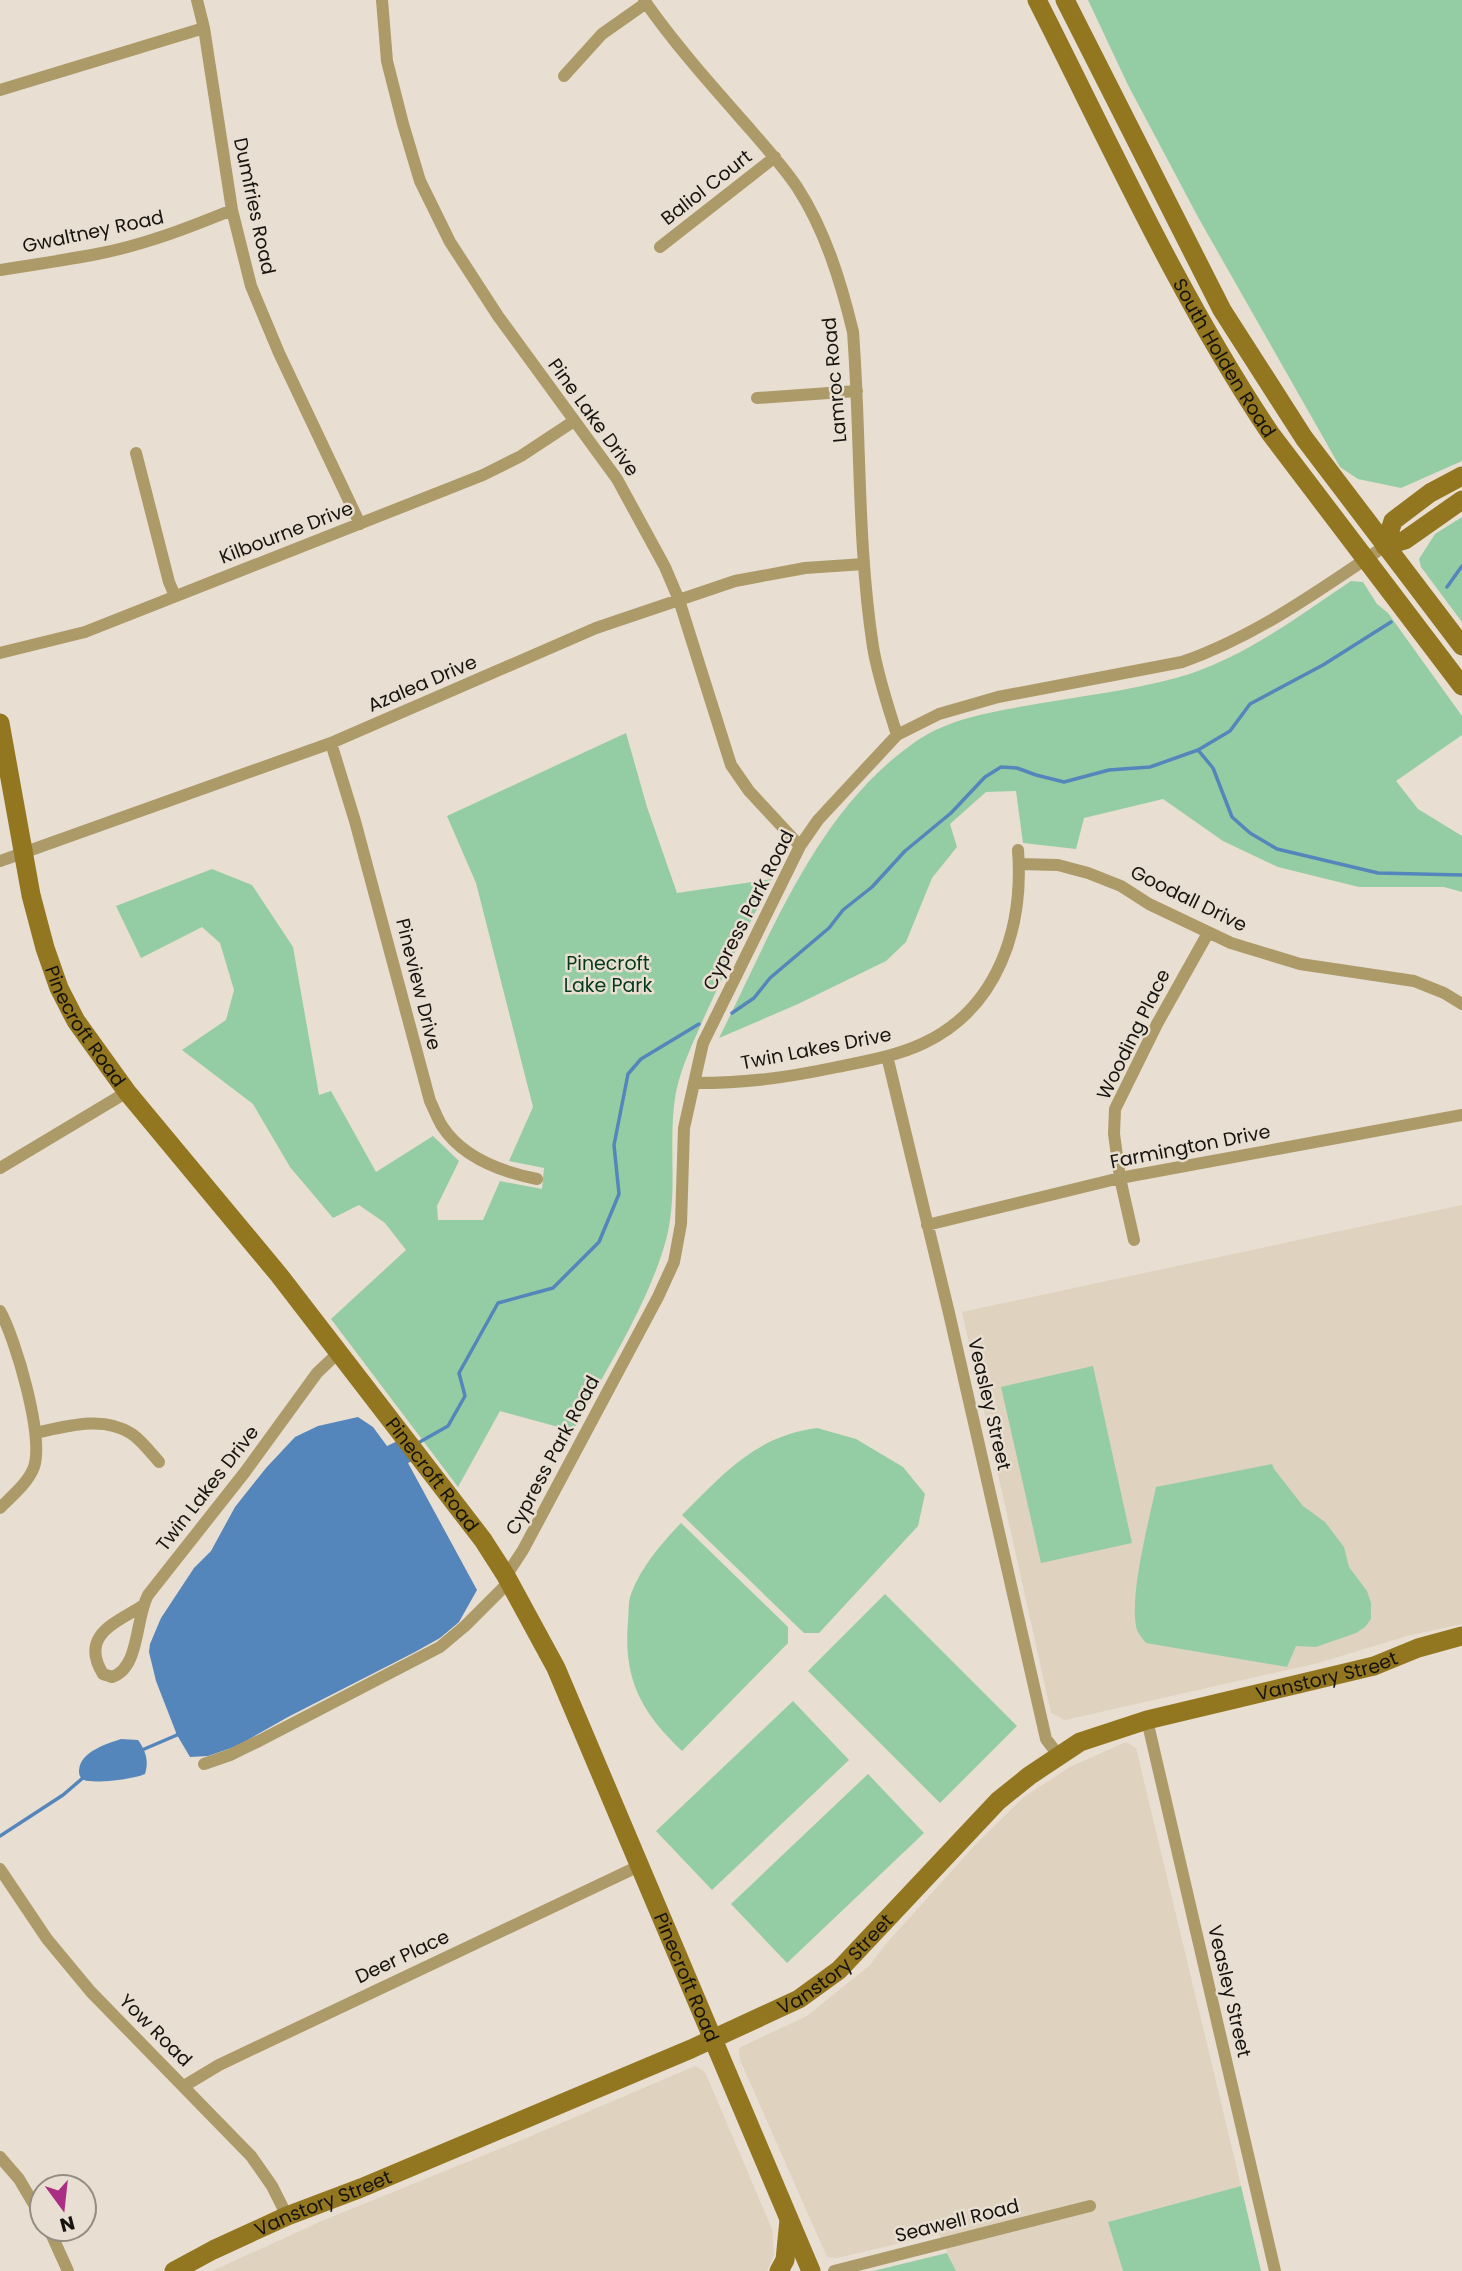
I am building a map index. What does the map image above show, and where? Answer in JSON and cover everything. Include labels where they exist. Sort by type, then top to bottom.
[{"type":"street","name":"Dumfries Road","points":[[197,0],[204,28],[232,210],[251,286],[279,353],[360,524]]},
{"type":"street","name":"Pine Lake Drive","points":[[382,0],[387,61],[420,181],[450,242],[471,277],[617,478],[653,544],[679,600],[731,765],[749,791],[800,846]]},
{"type":"street","name":"South Holden Road","points":[[1037,0],[1181,285],[1214,344],[1270,433],[1462,686]]},
{"type":"street","name":"South Holden Road","points":[[1065,0],[1222,310],[1304,438],[1462,646]]},
{"type":"street","points":[[565,76],[602,34],[645,1]]},
{"type":"street","name":"Lamroc Road","points":[[645,1],[687,57],[775,157],[798,188],[815,220],[843,291],[853,332],[864,564],[874,650],[897,735]]},
{"type":"street","points":[[0,90],[204,28]]},
{"type":"street","name":"Baliol Court","points":[[660,247],[775,157]]},
{"type":"street","name":"Gwaltney Road","points":[[0,270],[99,254],[184,230],[232,210]]},
{"type":"street","points":[[757,398],[857,391]]},
{"type":"street","name":"Kilbourne Drive","points":[[0,653],[85,632],[506,465],[574,421]]},
{"type":"street","points":[[136,453],[169,582],[175,596]]},
{"type":"street","points":[[1385,546],[1393,521],[1430,494],[1462,476]]},
{"type":"street","points":[[1385,546],[1405,540],[1462,500]]},
{"type":"street","name":"Cypress Park Road","points":[[508,1579],[674,1262],[681,1224],[684,1128],[703,1043],[800,846],[818,820],[897,735],[939,713],[992,699],[1182,662],[1205,654],[1240,639],[1282,614],[1385,546]]},
{"type":"street","name":"Azalea Drive","points":[[0,861],[331,743],[596,628],[735,581],[805,568],[864,564]]},
{"type":"street","name":"Pinecroft Road","points":[[0,723],[31,895],[44,948],[59,988],[76,1021],[127,1092],[279,1275],[483,1540],[508,1579],[556,1668],[811,2271]]},
{"type":"street","name":"Pineview Drive","points":[[331,743],[389,942],[430,1101],[442,1126],[459,1146],[500,1169],[537,1179]]},
{"type":"street","name":"Twin Lakes Drive","points":[[694,1083],[776,1080],[887,1056],[923,1044],[949,1030],[973,1010],[991,985],[1006,955],[1017,897],[1019,857]]},
{"type":"street","name":"Goodall Drive","points":[[1019,857],[1088,873],[1121,886],[1149,904],[1231,943],[1300,964],[1414,981],[1444,993],[1462,1004]]},
{"type":"street","name":"Wooding Place","points":[[1134,1240],[1120,1178],[1114,1134],[1115,1109],[1157,1024],[1208,933]]},
{"type":"street","name":"Veasley Street","points":[[887,1056],[1046,1739],[1059,1756]]},
{"type":"street","points":[[0,1168],[127,1092]]},
{"type":"street","name":"Farmington Drive","points":[[927,1225],[1120,1178],[1462,1115]]},
{"type":"street","points":[[0,1311],[13,1342],[36,1433],[33,1468],[23,1485],[0,1508]]},
{"type":"street","name":"Twin Lakes Drive","points":[[142,1606],[126,1669],[112,1677],[103,1674],[95,1653],[102,1632],[142,1606],[317,1373],[338,1353]]},
{"type":"street","points":[[36,1433],[90,1424],[113,1424],[134,1435],[159,1462]]},
{"type":"street","points":[[204,1764],[259,1741],[440,1647],[466,1626],[508,1579]]},
{"type":"street","name":"Vanstory Street","points":[[174,2271],[213,2250],[288,2217],[713,2039],[799,1999],[839,1970],[999,1801],[1029,1776],[1080,1742],[1147,1720],[1374,1666],[1418,1648],[1462,1636]]},
{"type":"street","name":"Veasley Street","points":[[1147,1720],[1275,2271]]},
{"type":"street","name":"Deer Place","points":[[184,2086],[231,2059],[639,1866]]},
{"type":"street","name":"Yow Road","points":[[0,1870],[47,1939],[91,1992],[251,2156],[272,2186],[288,2217]]},
{"type":"street","points":[[0,2157],[28,2194]]},
{"type":"street","name":"Seawell Road","points":[[834,2271],[1090,2206]]},
{"type":"street","points":[[779,2271],[785,2260],[790,2219]]},
{"type":"street","points":[[55,2243],[68,2271]]},
{"type":"shaded area","points":[[1462,1205],[1462,1624],[1407,1636],[1318,1663],[1065,1720],[1051,1713],[962,1312]]},
{"type":"shaded area","points":[[1126,1742],[1136,1748],[1241,2186],[1108,2222],[1123,2271],[956,2271],[939,2234],[837,2258],[827,2257],[740,2060],[739,2048],[807,2016],[870,1965],[977,1843],[1024,1797],[1070,1767]]},
{"type":"shaded area","points":[[695,2066],[705,2072],[772,2229],[774,2255],[767,2271],[212,2271],[324,2220]]},
{"type":"green space","points":[[1088,0],[1462,0],[1462,461],[1401,488],[1358,479],[1340,467],[1198,217],[1128,85]]},
{"type":"green space","points":[[1462,517],[1462,622],[1421,567],[1419,559],[1435,534]]},
{"type":"green space","points":[[1351,581],[1363,582],[1462,716],[1462,735],[1396,781],[1418,809],[1462,836],[1462,892],[1444,887],[1359,887],[1278,867],[1223,841],[1163,799],[1084,818],[1076,849],[1023,843],[1016,791],[986,792],[950,824],[957,847],[932,878],[906,942],[886,961],[798,1004],[719,1038],[777,918],[822,841],[848,805],[877,773],[911,745],[937,729],[980,715],[1139,687],[1200,670],[1267,637]]},
{"type":"green space","name":"Pinecroft Lake Park","points":[[626,733],[647,807],[677,893],[772,879],[710,1004],[681,1074],[672,1129],[673,1185],[670,1222],[658,1264],[625,1337],[573,1431],[500,1411],[458,1487],[331,1319],[406,1250],[385,1223],[359,1205],[333,1218],[290,1167],[253,1104],[182,1050],[226,1020],[234,990],[220,943],[202,927],[141,958],[116,906],[212,869],[252,885],[293,947],[319,1095],[331,1091],[376,1172],[433,1136],[459,1161],[437,1206],[438,1220],[483,1220],[500,1181],[542,1189],[544,1168],[509,1161],[533,1107],[476,883],[447,816]]},
{"type":"green space","points":[[1093,1366],[1132,1543],[1041,1563],[1001,1387]]},
{"type":"green space","points":[[817,1428],[856,1439],[903,1467],[925,1494],[918,1526],[819,1633],[804,1633],[682,1515],[727,1471],[759,1448],[795,1432]]},
{"type":"green space","points":[[1272,1464],[1303,1506],[1325,1522],[1344,1547],[1349,1567],[1367,1591],[1371,1603],[1371,1619],[1356,1633],[1316,1647],[1296,1646],[1287,1667],[1146,1643],[1137,1630],[1135,1599],[1140,1560],[1156,1487]]},
{"type":"green space","points":[[681,1523],[788,1627],[788,1643],[682,1751],[656,1722],[638,1693],[632,1677],[627,1642],[629,1600],[635,1584],[652,1556]]},
{"type":"green space","points":[[885,1594],[1017,1726],[940,1803],[808,1671]]},
{"type":"green space","points":[[793,1701],[849,1760],[712,1890],[656,1831]]},
{"type":"green space","points":[[868,1774],[924,1833],[787,1963],[731,1904]]},
{"type":"green space","points":[[1241,2186],[1261,2271],[1123,2271],[1108,2222]]},
{"type":"green space","points":[[947,2253],[956,2271],[873,2271]]},
{"type":"water","points":[[358,1417],[373,1427],[387,1446],[412,1434],[428,1454],[408,1463],[477,1590],[459,1622],[440,1638],[237,1746],[208,1756],[190,1757],[177,1735],[156,1681],[149,1652],[161,1618],[194,1568],[211,1551],[235,1507],[295,1437],[318,1426]]},
{"type":"water","points":[[121,1739],[138,1740],[146,1756],[145,1774],[105,1781],[84,1780],[79,1771],[84,1758],[95,1749]]},
{"type":"waterway","points":[[1447,587],[1462,566]]},
{"type":"waterway","points":[[732,1013],[754,998],[770,978],[829,928],[843,910],[872,887],[905,851],[951,813],[985,777],[1001,767],[1017,768],[1064,782],[1109,770],[1150,767],[1198,750],[1230,731],[1250,704],[1323,665],[1391,622]]},
{"type":"waterway","points":[[1198,750],[1213,768],[1232,817],[1250,833],[1277,849],[1378,873],[1462,875]]},
{"type":"waterway","points":[[418,1443],[448,1426],[465,1396],[459,1373],[498,1303],[553,1288],[599,1242],[619,1194],[614,1145],[628,1074],[641,1059],[699,1024]]},
{"type":"waterway","points":[[142,1750],[177,1735],[178,1732]]},
{"type":"waterway","points":[[0,1836],[63,1795],[84,1777]]}]
